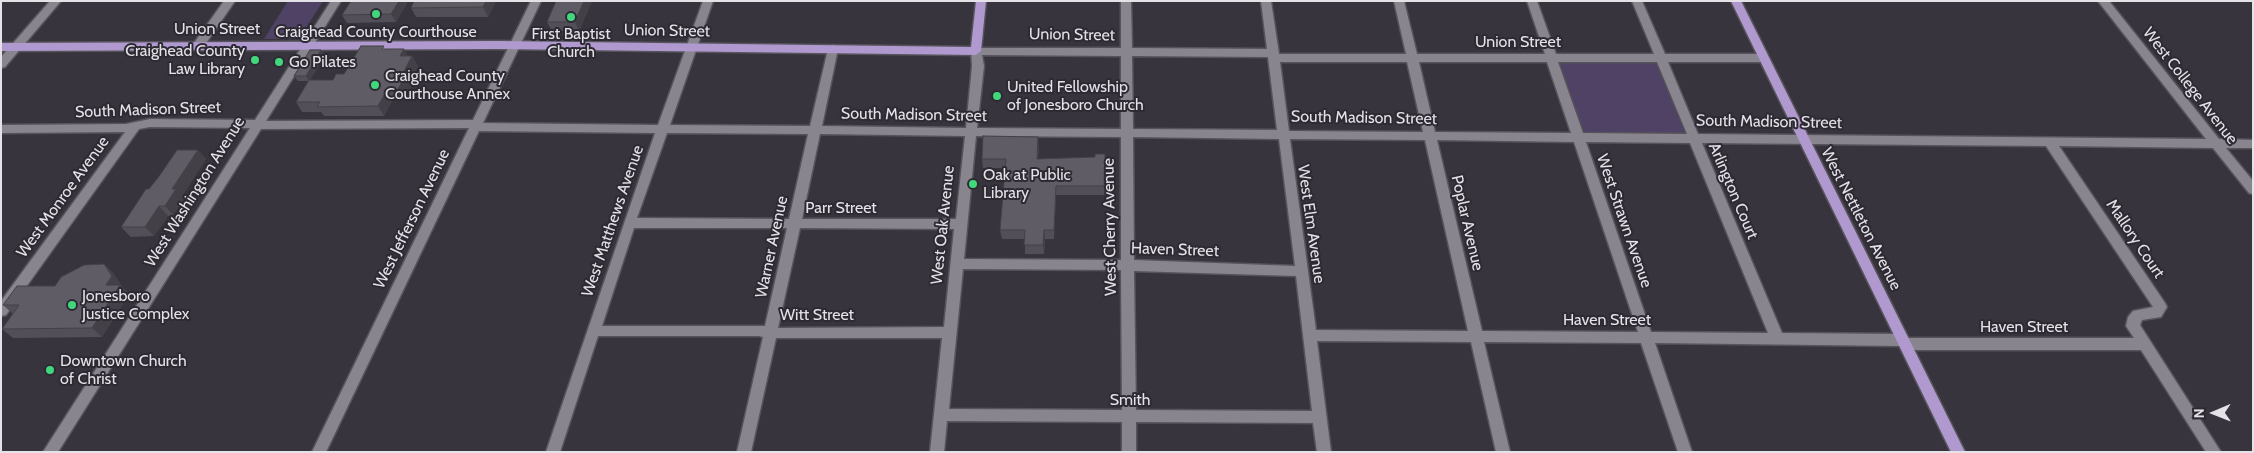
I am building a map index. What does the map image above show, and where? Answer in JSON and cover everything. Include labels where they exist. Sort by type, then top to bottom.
[{"type":"main road","name":"West Oak Avenue","points":[[976,51],[981,1]]},
{"type":"main road","name":"West Nettleton Avenue","points":[[1736,1],[1958,452]]},
{"type":"main road","name":"Union Street","points":[[1,47],[513,45],[976,51]]},
{"type":"street","points":[[1,64],[56,1]]},
{"type":"street","points":[[198,46],[230,1]]},
{"type":"street","name":"West Washington Avenue","points":[[50,452],[336,1]]},
{"type":"street","name":"West Jefferson Avenue","points":[[319,452],[513,45],[536,1]]},
{"type":"street","name":"West Matthews Avenue","points":[[553,452],[662,129],[708,1]]},
{"type":"street","name":"West Cherry Avenue","points":[[1126,1],[1129,452]]},
{"type":"street","name":"West Elm Avenue","points":[[1266,1],[1324,452]]},
{"type":"street","name":"Poplar Avenue","points":[[1400,1],[1503,452]]},
{"type":"street","name":"West Strawn Avenue","points":[[1532,1],[1685,452]]},
{"type":"street","name":"Arlington Court","points":[[1636,1],[1777,338]]},
{"type":"street","name":"West College Avenue","points":[[2103,1],[2253,190]]},
{"type":"street","name":"Warner Avenue","points":[[744,452],[833,49]]},
{"type":"street","name":"Union Street","points":[[976,51],[1412,58],[1763,58]]},
{"type":"street","name":"West Oak Avenue","points":[[937,452],[978,66],[976,51]]},
{"type":"street","name":"South Madison Street","points":[[1,129],[135,128],[150,123],[246,123],[257,125],[1282,133],[2253,144]]},
{"type":"street","name":"West Monroe Avenue","points":[[1,311],[135,128]]},
{"type":"street","name":"Mallory Court","points":[[2048,141],[2158,302],[2160,307],[2156,313],[2138,315],[2133,321],[2143,344]]},
{"type":"street","name":"Parr Street","points":[[630,223],[793,225],[962,224]]},
{"type":"street","name":"Haven Street","points":[[957,264],[1128,265],[1169,268],[1302,271]]},
{"type":"street","name":"Witt Street","points":[[594,331],[950,332]]},
{"type":"street","name":"Haven Street","points":[[1310,335],[1777,338],[1904,342],[2143,344]]},
{"type":"street","points":[[2143,344],[2214,452]]},
{"type":"street","name":"Smith","points":[[940,415],[1129,417],[1320,416]]},
{"type":"shaded area","points":[[288,1],[323,1],[299,39],[264,39]]},
{"type":"shaded area","points":[[1558,62],[1656,62],[1685,133],[1582,133]]},
{"type":"building","points":[[351,1],[399,1],[391,14],[342,15]]},
{"type":"building","points":[[414,1],[486,1],[483,7],[411,8]]},
{"type":"building","points":[[556,1],[584,1],[575,22],[547,22]]},
{"type":"building","name":"Craighead County Courthouse Annex","points":[[361,46],[384,46],[382,49],[404,49],[400,56],[412,56],[401,77],[405,77],[398,89],[387,90],[378,106],[317,107],[320,102],[296,102],[309,80],[333,80],[336,74],[344,74]]},
{"type":"building","points":[[310,50],[321,50],[306,76],[294,76]]},
{"type":"building","points":[[983,136],[1038,137],[1037,159],[1095,157],[1095,154],[1105,154],[1104,186],[1056,186],[1054,230],[1044,230],[1043,245],[1024,245],[1025,230],[1000,230],[1006,159],[982,159]]},
{"type":"building","points":[[177,150],[198,150],[172,189],[176,189],[165,206],[159,206],[145,227],[121,227],[146,189],[149,189]]},
{"type":"building","name":"Jonesboro Justice Complex","points":[[104,264],[112,276],[106,285],[120,285],[92,328],[2,329],[19,305],[3,305],[17,286],[55,286],[61,277],[84,265]]},
{"type":"place","name":"Craighead County Courthouse","points":[[376,14]]},
{"type":"place","name":"First Baptist Church","points":[[571,17]]},
{"type":"place","name":"Craighead County Law Library","points":[[255,60]]},
{"type":"place","name":"Go Pilates","points":[[279,62]]},
{"type":"place","name":"Craighead County Courthouse Annex","points":[[375,85]]},
{"type":"place","name":"United Fellowship of Jonesboro Church","points":[[997,96]]},
{"type":"place","name":"Oak at Public Library","points":[[973,184]]},
{"type":"place","name":"Jonesboro Justice Complex","points":[[72,305]]},
{"type":"place","name":"Downtown Church of Christ","points":[[50,370]]}]
